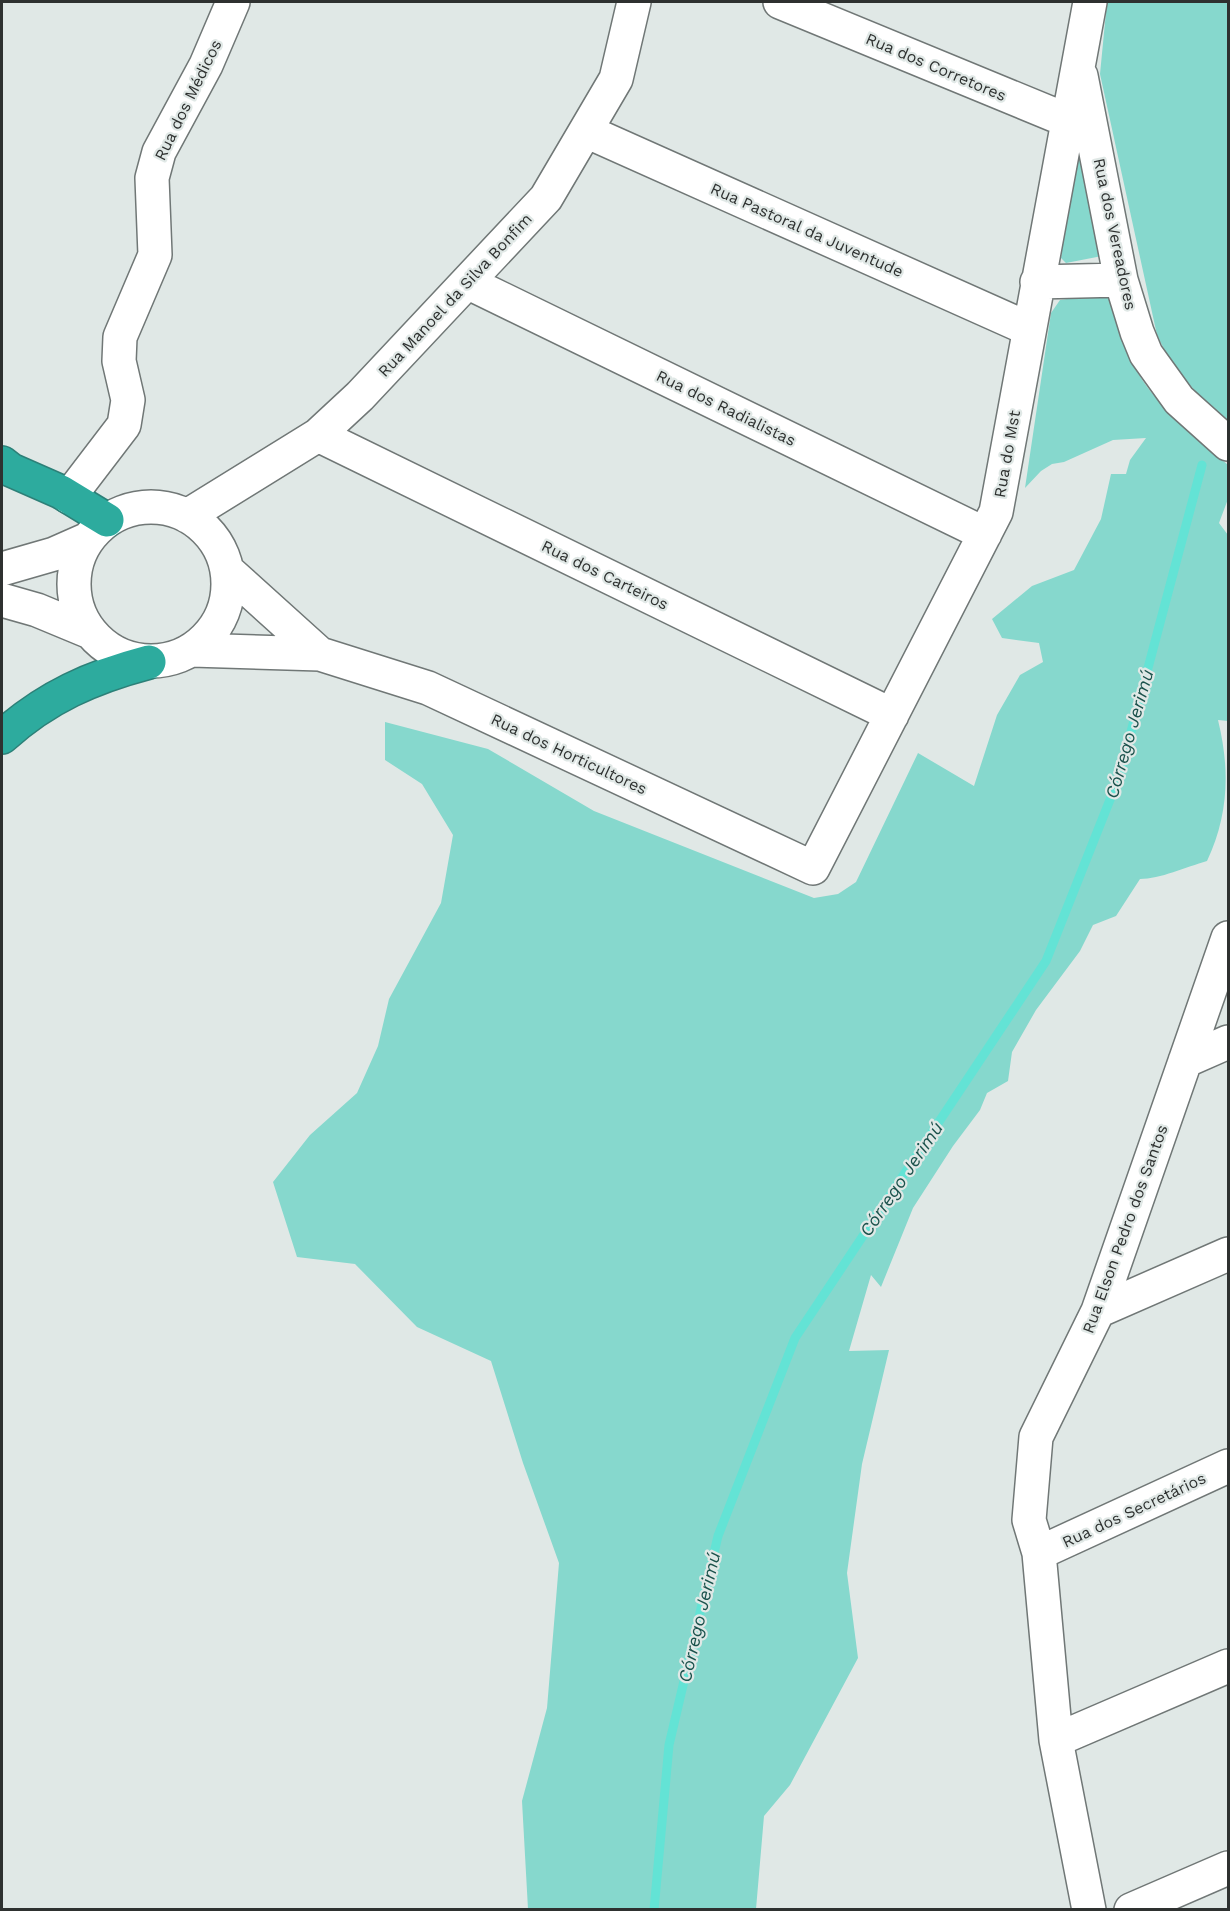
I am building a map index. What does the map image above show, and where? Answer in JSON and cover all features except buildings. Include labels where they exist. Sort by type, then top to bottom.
[{"type":"highway","points":[[2,463],[69,497],[97,530]]},
{"type":"highway","points":[[2,737],[19,721],[65,691],[101,675],[149,662]]},
{"type":"street","name":"Rua dos Médicos","points":[[69,497],[124,425],[129,400],[119,361],[120,338],[155,255],[152,178],[154,170],[159,152],[206,65],[233,2]]},
{"type":"street","name":"Rua Manoel da Silva Bonfim","points":[[187,516],[318,435],[360,396],[546,198],[616,79],[634,2]]},
{"type":"street","name":"Rua dos Corretores","points":[[780,2],[1081,126]]},
{"type":"street","name":"Rua do Mst","points":[[813,868],[996,512],[1037,282],[1081,126],[1078,63],[1090,2]]},
{"type":"street","name":"Rua dos Vereadores","points":[[1081,126],[1137,332],[1151,362],[1179,400],[1228,444]]},
{"type":"street","name":"Rua Pastoral da Juventude","points":[[586,131],[1029,329]]},
{"type":"street","points":[[1037,282],[1121,280]]},
{"type":"street","name":"Rua dos Radialistas","points":[[468,282],[985,534]]},
{"type":"street","name":"Rua dos Carteiros","points":[[318,435],[892,715]]},
{"type":"street","points":[[2,569],[44,557],[130,510],[151,507],[170,509],[203,526],[215,541],[228,571],[228,594],[222,616],[210,635],[192,650],[172,659],[149,662],[116,654],[90,632],[37,610],[2,600]]},
{"type":"street","points":[[90,632],[80,615],[74,596],[74,576],[78,556],[97,530]]},
{"type":"street","name":"Rua dos Horticultores","points":[[228,571],[320,654]]},
{"type":"street","name":"Rua dos Horticultores","points":[[192,650],[320,654],[428,688],[813,868]]},
{"type":"street","name":"Rua Elson Pedro dos Santos","points":[[1089,1910],[1056,1740],[1039,1553],[1029,1520],[1036,1437],[1098,1311],[1228,938]]},
{"type":"street","points":[[1185,1061],[1228,1042]]},
{"type":"street","points":[[1098,1311],[1228,1254]]},
{"type":"street","name":"Rua dos Secretários","points":[[1039,1553],[1228,1467]]},
{"type":"street","points":[[1056,1740],[1228,1666]]},
{"type":"street","points":[[1131,1910],[1228,1868]]},
{"type":"shaded area","points":[[1107,2],[1228,2],[1228,422],[1188,382],[1163,348],[1157,335],[1100,74]]},
{"type":"shaded area","points":[[1081,148],[1102,256],[1066,263],[1061,258],[1075,151]]},
{"type":"shaded area","points":[[1094,295],[1106,297],[1110,301],[1131,360],[1153,394],[1176,419],[1228,465],[1228,499],[1219,523],[1228,535],[1228,721],[1218,720],[1226,774],[1220,826],[1207,861],[1164,875],[1140,879],[1116,916],[1093,925],[1080,951],[1036,1010],[1012,1052],[1008,1081],[987,1093],[980,1110],[953,1146],[913,1208],[881,1287],[871,1275],[849,1351],[889,1350],[862,1464],[847,1573],[858,1658],[790,1785],[764,1816],[756,1909],[528,1909],[522,1801],[547,1708],[559,1563],[523,1463],[491,1361],[417,1327],[355,1264],[297,1257],[273,1182],[310,1135],[357,1093],[378,1046],[389,999],[441,903],[453,835],[422,784],[385,760],[385,722],[488,749],[594,811],[814,898],[838,894],[856,882],[918,753],[974,786],[997,715],[1020,675],[1043,662],[1039,643],[1002,638],[992,619],[1032,586],[1074,570],[1101,519],[1111,474],[1126,474],[1130,460],[1146,438],[1113,440],[1064,462],[1052,464],[1041,471],[1025,488],[1051,313],[1060,300]]},
{"type":"waterway","name":"Córrego Jerimú","points":[[654,1910],[669,1745],[718,1536],[795,1338],[1046,961],[1119,777],[1202,465]]}]
